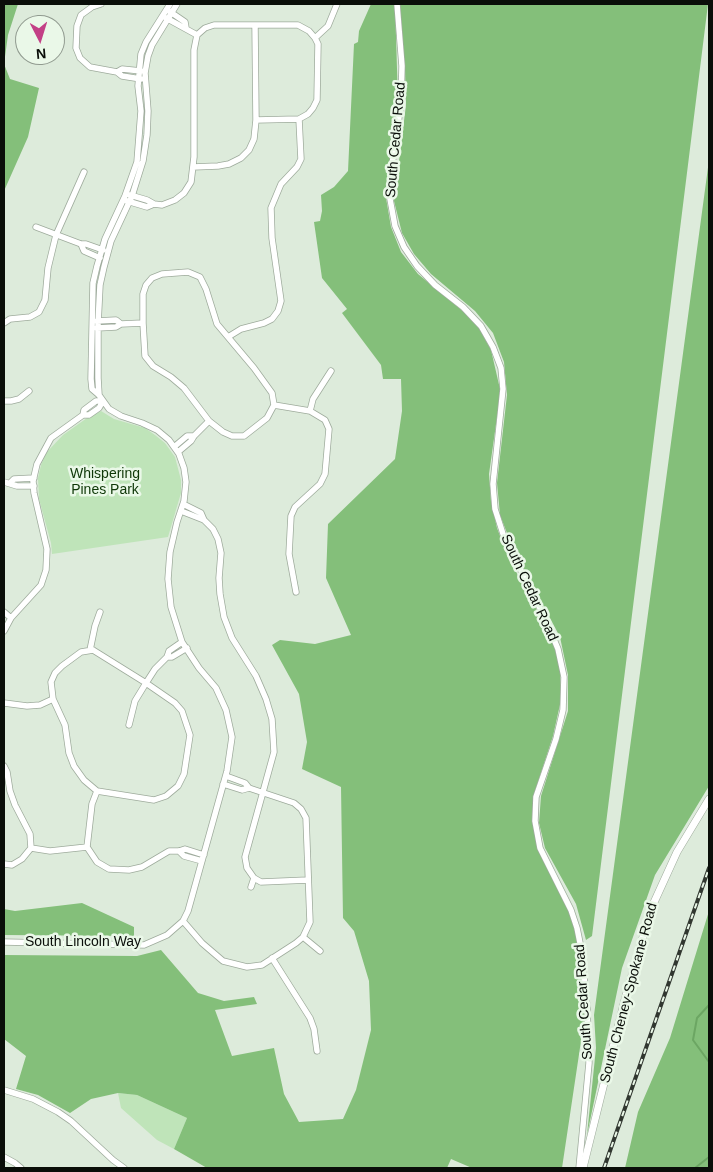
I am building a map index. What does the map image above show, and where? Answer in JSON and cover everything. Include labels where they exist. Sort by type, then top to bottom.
[{"type":"main road","name":"South Cheney-Spokane Road","points":[[583,1168],[625,999],[651,909],[678,852],[709,799]]},
{"type":"street","points":[[101,4],[80,14],[77,26],[76,48],[80,58],[90,67],[117,72],[122,76],[142,79]]},
{"type":"street","points":[[169,11],[170,4]]},
{"type":"street","points":[[4,631],[12,618],[41,585],[46,570],[47,549],[34,493],[34,478],[37,464],[51,438],[83,415],[89,415],[99,408],[101,398],[92,389],[91,379],[95,328],[93,283],[105,250],[111,224],[128,198],[137,162],[141,111],[141,54],[146,42],[169,11],[177,4]]},
{"type":"street","points":[[315,38],[328,26],[337,4]]},
{"type":"street","name":"South Cedar Road","points":[[397,4],[402,66],[401,103],[390,199],[395,226],[404,248],[416,266],[481,326],[493,347],[501,368],[503,389],[493,484],[495,509],[504,537],[546,620],[558,649],[564,678],[564,710],[536,797],[535,821],[540,848],[571,910],[581,948],[587,1006],[589,1063],[579,1168]]},
{"type":"street","points":[[169,11],[185,22],[186,28]]},
{"type":"street","points":[[165,18],[197,35]]},
{"type":"street","points":[[128,198],[147,207],[154,204],[162,205],[175,200],[184,193],[191,182],[193,166],[194,50],[197,35],[205,28],[214,25],[298,25],[309,31],[315,38],[318,44],[317,100],[313,108],[308,114],[298,119],[256,120]]},
{"type":"street","points":[[193,166],[229,164],[242,158],[249,150],[254,139],[256,120],[256,25]]},
{"type":"street","points":[[117,72],[122,69],[142,71]]},
{"type":"street","points":[[228,337],[241,328],[264,323],[272,319],[278,311],[281,301],[272,238],[271,208],[281,184],[297,167],[301,159],[298,119]]},
{"type":"street","points":[[4,323],[10,319],[30,317],[39,312],[45,300],[48,268],[56,235],[84,172]]},
{"type":"street","points":[[36,227],[81,244],[105,250]]},
{"type":"street","points":[[81,244],[84,251],[102,259]]},
{"type":"street","points":[[188,272],[200,277],[206,289],[217,324],[228,337],[272,393],[274,405],[268,418],[244,436],[232,436],[223,432],[210,421],[184,388],[153,366],[145,356],[143,294],[146,285],[152,278],[162,274],[188,272]]},
{"type":"street","points":[[95,321],[116,320],[121,324]]},
{"type":"street","points":[[95,328],[143,323]]},
{"type":"street","points":[[310,411],[313,399],[332,370]]},
{"type":"street","points":[[4,401],[11,402],[19,399],[29,390]]},
{"type":"street","name":"South Lincoln Way","points":[[4,942],[144,945],[167,936],[182,921],[188,910],[226,776],[232,737],[226,710],[216,688],[199,668],[182,642],[170,607],[168,579],[170,552],[183,504],[186,482],[184,468],[178,452],[169,440],[157,430],[142,422],[121,416],[109,409],[101,398]]},
{"type":"street","points":[[274,405],[310,411],[325,420],[329,429],[325,474],[320,484],[296,507],[292,516],[289,554],[296,592]]},
{"type":"street","points":[[178,452],[210,421]]},
{"type":"street","points":[[174,446],[187,436],[194,436]]},
{"type":"street","points":[[7,482],[14,478],[34,478]]},
{"type":"street","points":[[7,482],[16,486],[34,486]]},
{"type":"street","points":[[183,504],[201,513],[218,538],[221,553],[220,594],[224,617],[232,638],[256,676],[272,719],[274,752],[245,857],[247,868],[254,878],[261,882],[308,880]]},
{"type":"street","points":[[181,511],[204,520]]},
{"type":"street","points":[[4,612],[12,618]]},
{"type":"street","points":[[90,650],[100,612]]},
{"type":"street","points":[[129,725],[135,701],[146,683],[169,652],[182,642]]},
{"type":"street","points":[[167,657],[172,657],[186,648]]},
{"type":"street","points":[[93,650],[146,683],[175,703],[182,712],[190,735],[184,774],[178,786],[166,796],[154,800],[97,790],[84,780],[74,766],[69,753],[65,725],[53,698],[51,682],[55,673],[81,652],[93,650]]},
{"type":"street","points":[[4,703],[27,706],[40,705],[53,698]]},
{"type":"street","points":[[4,766],[15,805],[30,834],[31,848],[22,859],[12,865],[4,864]]},
{"type":"street","points":[[182,921],[202,943],[223,961],[247,967],[262,965],[296,943],[303,937],[310,922],[306,818],[301,809],[294,803],[249,788],[245,783],[226,776]]},
{"type":"street","points":[[223,784],[242,790],[249,788]]},
{"type":"street","points":[[97,790],[92,804],[87,847],[97,862],[110,869],[129,870],[142,867],[169,850],[179,851],[184,856],[203,858]]},
{"type":"street","points":[[31,848],[50,852],[87,847]]},
{"type":"street","points":[[250,887],[254,878]]},
{"type":"street","points":[[303,937],[320,951]]},
{"type":"street","points":[[272,958],[312,1022],[317,1051]]},
{"type":"street","points":[[4,1090],[33,1099],[58,1112],[71,1121],[124,1168]]},
{"type":"street","points":[[4,1157],[21,1168]]},
{"type":"green space","points":[[4,4],[18,4],[8,35],[4,64]]},
{"type":"green space","points":[[371,4],[395,4],[398,101],[386,198],[391,227],[401,252],[418,274],[464,312],[479,328],[491,350],[500,389],[489,474],[491,501],[497,528],[508,557],[552,638],[560,668],[561,700],[553,736],[535,791],[532,821],[538,849],[575,927],[580,957],[584,1021],[562,1168],[472,1168],[451,1159],[447,1168],[207,1168],[174,1149],[187,1118],[137,1095],[118,1093],[91,1099],[70,1113],[38,1095],[16,1089],[26,1056],[4,1039],[4,955],[137,956],[161,950],[198,993],[224,1001],[254,997],[257,1004],[215,1010],[232,1056],[274,1048],[284,1094],[299,1122],[343,1119],[356,1090],[371,1030],[369,981],[354,931],[343,918],[341,787],[302,769],[307,742],[299,694],[272,645],[280,640],[315,644],[351,635],[326,578],[328,524],[395,459],[402,411],[401,379],[383,379],[381,365],[342,313],[347,309],[322,278],[314,222],[320,221],[322,211],[321,195],[334,187],[348,171],[354,44],[358,42],[359,31]]},
{"type":"green space","points":[[400,4],[708,4],[592,936],[586,940],[576,904],[545,848],[539,823],[541,796],[568,711],[568,675],[560,637],[512,546],[500,515],[497,483],[507,395],[504,362],[493,333],[475,311],[431,274],[414,254],[402,233],[394,201],[406,105]]},
{"type":"green space","points":[[4,64],[10,79],[39,88],[28,137],[4,191]]},
{"type":"green space","points":[[709,160],[709,786],[655,875],[622,968],[587,1135],[596,1048],[594,1015]]},
{"type":"green space","name":"Whispering Pines Park","points":[[101,411],[114,419],[145,428],[165,443],[175,457],[181,480],[181,493],[168,537],[52,554],[51,543],[39,499],[38,478],[41,465],[46,453],[63,435],[87,418]]},
{"type":"green space","points":[[82,903],[134,927],[134,936],[4,935],[4,909],[15,911]]},
{"type":"green space","points":[[709,911],[709,1168],[625,1168],[638,1112],[670,1038]]},
{"type":"green space","points":[[118,1093],[137,1095],[187,1118],[174,1149],[157,1140],[121,1108]]},
{"type":"waterway","points":[[709,1005],[697,1018],[693,1040],[709,1062]]},
{"type":"waterway","points":[[709,1088],[709,1095]]},
{"type":"waterway","points":[[695,1168],[709,1157]]},
{"type":"railway","points":[[604,1168],[709,868]]}]
